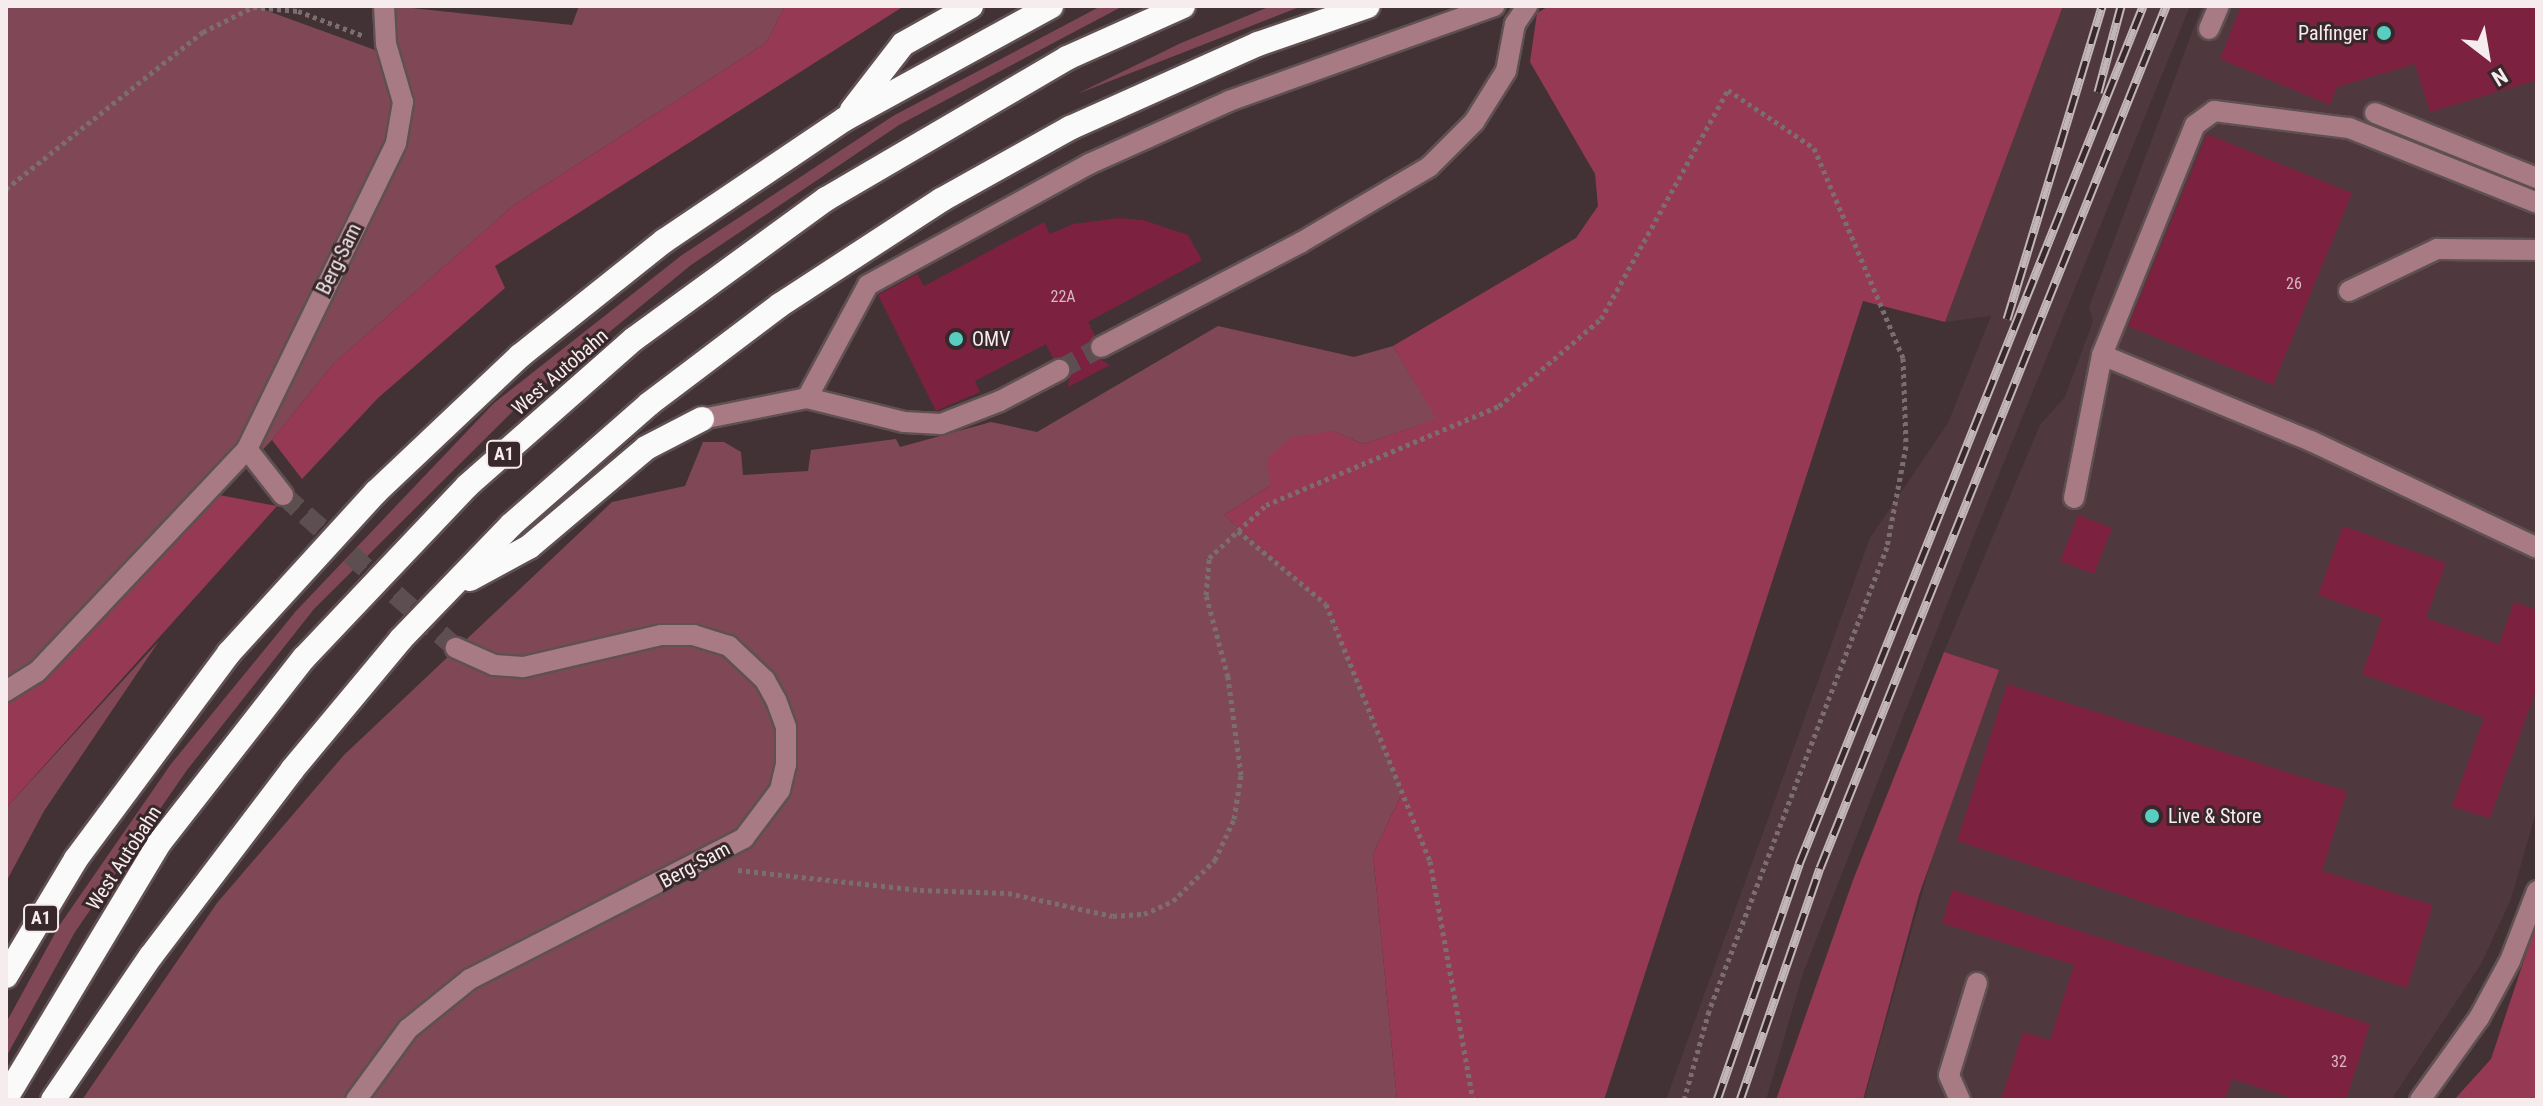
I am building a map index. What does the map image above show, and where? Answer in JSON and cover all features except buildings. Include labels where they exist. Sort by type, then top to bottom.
[{"type":"highway","points":[[845,119],[903,44],[971,6]]},
{"type":"highway","name":"West Autobahn","points":[[6,976],[76,859],[229,653],[376,492],[520,356],[652,250],[845,119],[1051,6]]},
{"type":"highway","name":"West Autobahn","points":[[6,1098],[160,842],[304,658],[467,486],[634,339],[826,199],[1067,58],[1183,6]]},
{"type":"highway","points":[[53,1100],[151,956],[292,770],[401,639],[511,525],[649,404],[780,305],[941,200],[1070,128],[1258,44],[1368,6]]},
{"type":"highway","points":[[451,590],[529,547],[646,448],[702,419]]},
{"type":"street","name":"Berg-Sam","points":[[6,691],[37,672],[247,449],[396,143],[403,102],[386,44],[384,6]]},
{"type":"street","points":[[807,398],[868,285],[892,269],[1089,164],[1229,101],[1495,6]]},
{"type":"street","points":[[1101,347],[1300,243],[1429,167],[1474,122],[1506,71],[1515,24],[1527,6]]},
{"type":"street","points":[[2209,29],[2219,6]]},
{"type":"street","points":[[2074,498],[2102,355],[2195,125],[2214,111],[2349,128],[2537,203]]},
{"type":"street","points":[[2375,113],[2537,178]]},
{"type":"street","points":[[2349,291],[2437,249],[2537,250]]},
{"type":"street","points":[[2102,355],[2311,441],[2537,548]]},
{"type":"street","points":[[702,419],[807,398],[904,422],[941,424],[1000,401],[1059,370]]},
{"type":"street","points":[[247,449],[283,495]]},
{"type":"street","name":"Berg-Sam","points":[[356,1100],[408,1029],[470,979],[693,867],[744,838],[780,790],[786,765],[786,727],[765,680],[729,646],[694,635],[628,640],[523,667],[494,665],[456,648]]},
{"type":"street","points":[[2420,1100],[2479,1018],[2510,961],[2537,891]]},
{"type":"street","points":[[1960,1100],[1949,1075],[1977,983]]},
{"type":"path","points":[[6,189],[203,32],[253,7],[298,11],[386,44]]},
{"type":"path","points":[[693,867],[920,890],[1008,893],[1113,916],[1144,914],[1173,901],[1215,860],[1234,819],[1241,775],[1228,677],[1206,595],[1209,558],[1266,505],[1499,406],[1601,319],[1728,90],[1814,148],[1903,358],[1906,446],[1887,547],[1709,1011],[1684,1100]]},
{"type":"path","points":[[1238,531],[1326,604],[1430,861],[1473,1100]]},
{"type":"shaded area","points":[[6,6],[254,6],[375,50],[393,6],[572,25],[579,6],[785,6],[766,43],[514,205],[333,364],[272,440],[39,681],[6,701]]},
{"type":"shaded area","points":[[785,6],[904,6],[495,266],[505,288],[378,398],[302,479],[272,440],[333,364],[514,205],[766,43]]},
{"type":"shaded area","points":[[1101,6],[1123,6],[899,125],[691,265],[513,411],[314,609],[187,770],[75,932],[6,1057],[6,1023],[59,926],[171,764],[296,611],[494,403],[682,255],[893,116]]},
{"type":"shaded area","points":[[1271,6],[1302,6],[1077,94],[1181,43]]},
{"type":"shaded area","points":[[1549,6],[2063,6],[1945,322],[1863,301],[1604,1100],[1397,1100],[1373,854],[1403,791],[1326,605],[1224,515],[1270,486],[1267,459],[1291,437],[1333,431],[1363,444],[1436,419],[1393,346],[1576,238],[1598,206],[1595,174],[1530,62],[1537,13]]},
{"type":"shaded area","points":[[2063,6],[2190,6],[1973,538],[1803,973],[1766,1100],[1666,1100],[1870,538],[1948,423],[1991,316],[1945,322]]},
{"type":"shaded area","points":[[2202,6],[2537,6],[2537,809],[2511,899],[2481,964],[2391,1100],[1864,1100],[1932,858],[1999,670],[1944,652],[2040,425],[2065,397],[2093,322],[2089,307]]},
{"type":"shaded area","points":[[1218,326],[1354,357],[1393,346],[1437,419],[1363,444],[1333,431],[1270,486],[1224,515],[1326,604],[1403,791],[1373,854],[1397,1100],[82,1100],[217,903],[344,755],[612,502],[685,486],[703,442],[724,442],[741,452],[743,475],[808,471],[811,450],[896,439],[900,447],[991,422],[1037,432]]},
{"type":"shaded area","points":[[219,495],[277,506],[6,808],[6,701],[39,681]]},
{"type":"shaded area","points":[[159,641],[44,811],[6,882],[6,808]]},
{"type":"shaded area","points":[[1944,652],[1999,670],[1919,895],[1863,1100],[1776,1100],[1853,880]]},
{"type":"shaded area","points":[[2537,921],[2537,1100],[2454,1100],[2491,1059]]},
{"type":"tunnel","points":[[1059,370],[1101,347]]},
{"type":"tunnel","points":[[283,495],[456,648]]},
{"type":"railway","points":[[2007,319],[2102,6]]},
{"type":"railway","points":[[2098,92],[2121,6]]},
{"type":"railway","points":[[1717,1100],[1799,864],[2143,6]]},
{"type":"railway","points":[[1740,1100],[1820,868],[2166,6]]},
{"type":"place","name":"Palfinger","points":[[2384,33]]},
{"type":"place","name":"OMV","points":[[956,339]]},
{"type":"place","name":"Live & Store","points":[[2152,816]]}]
